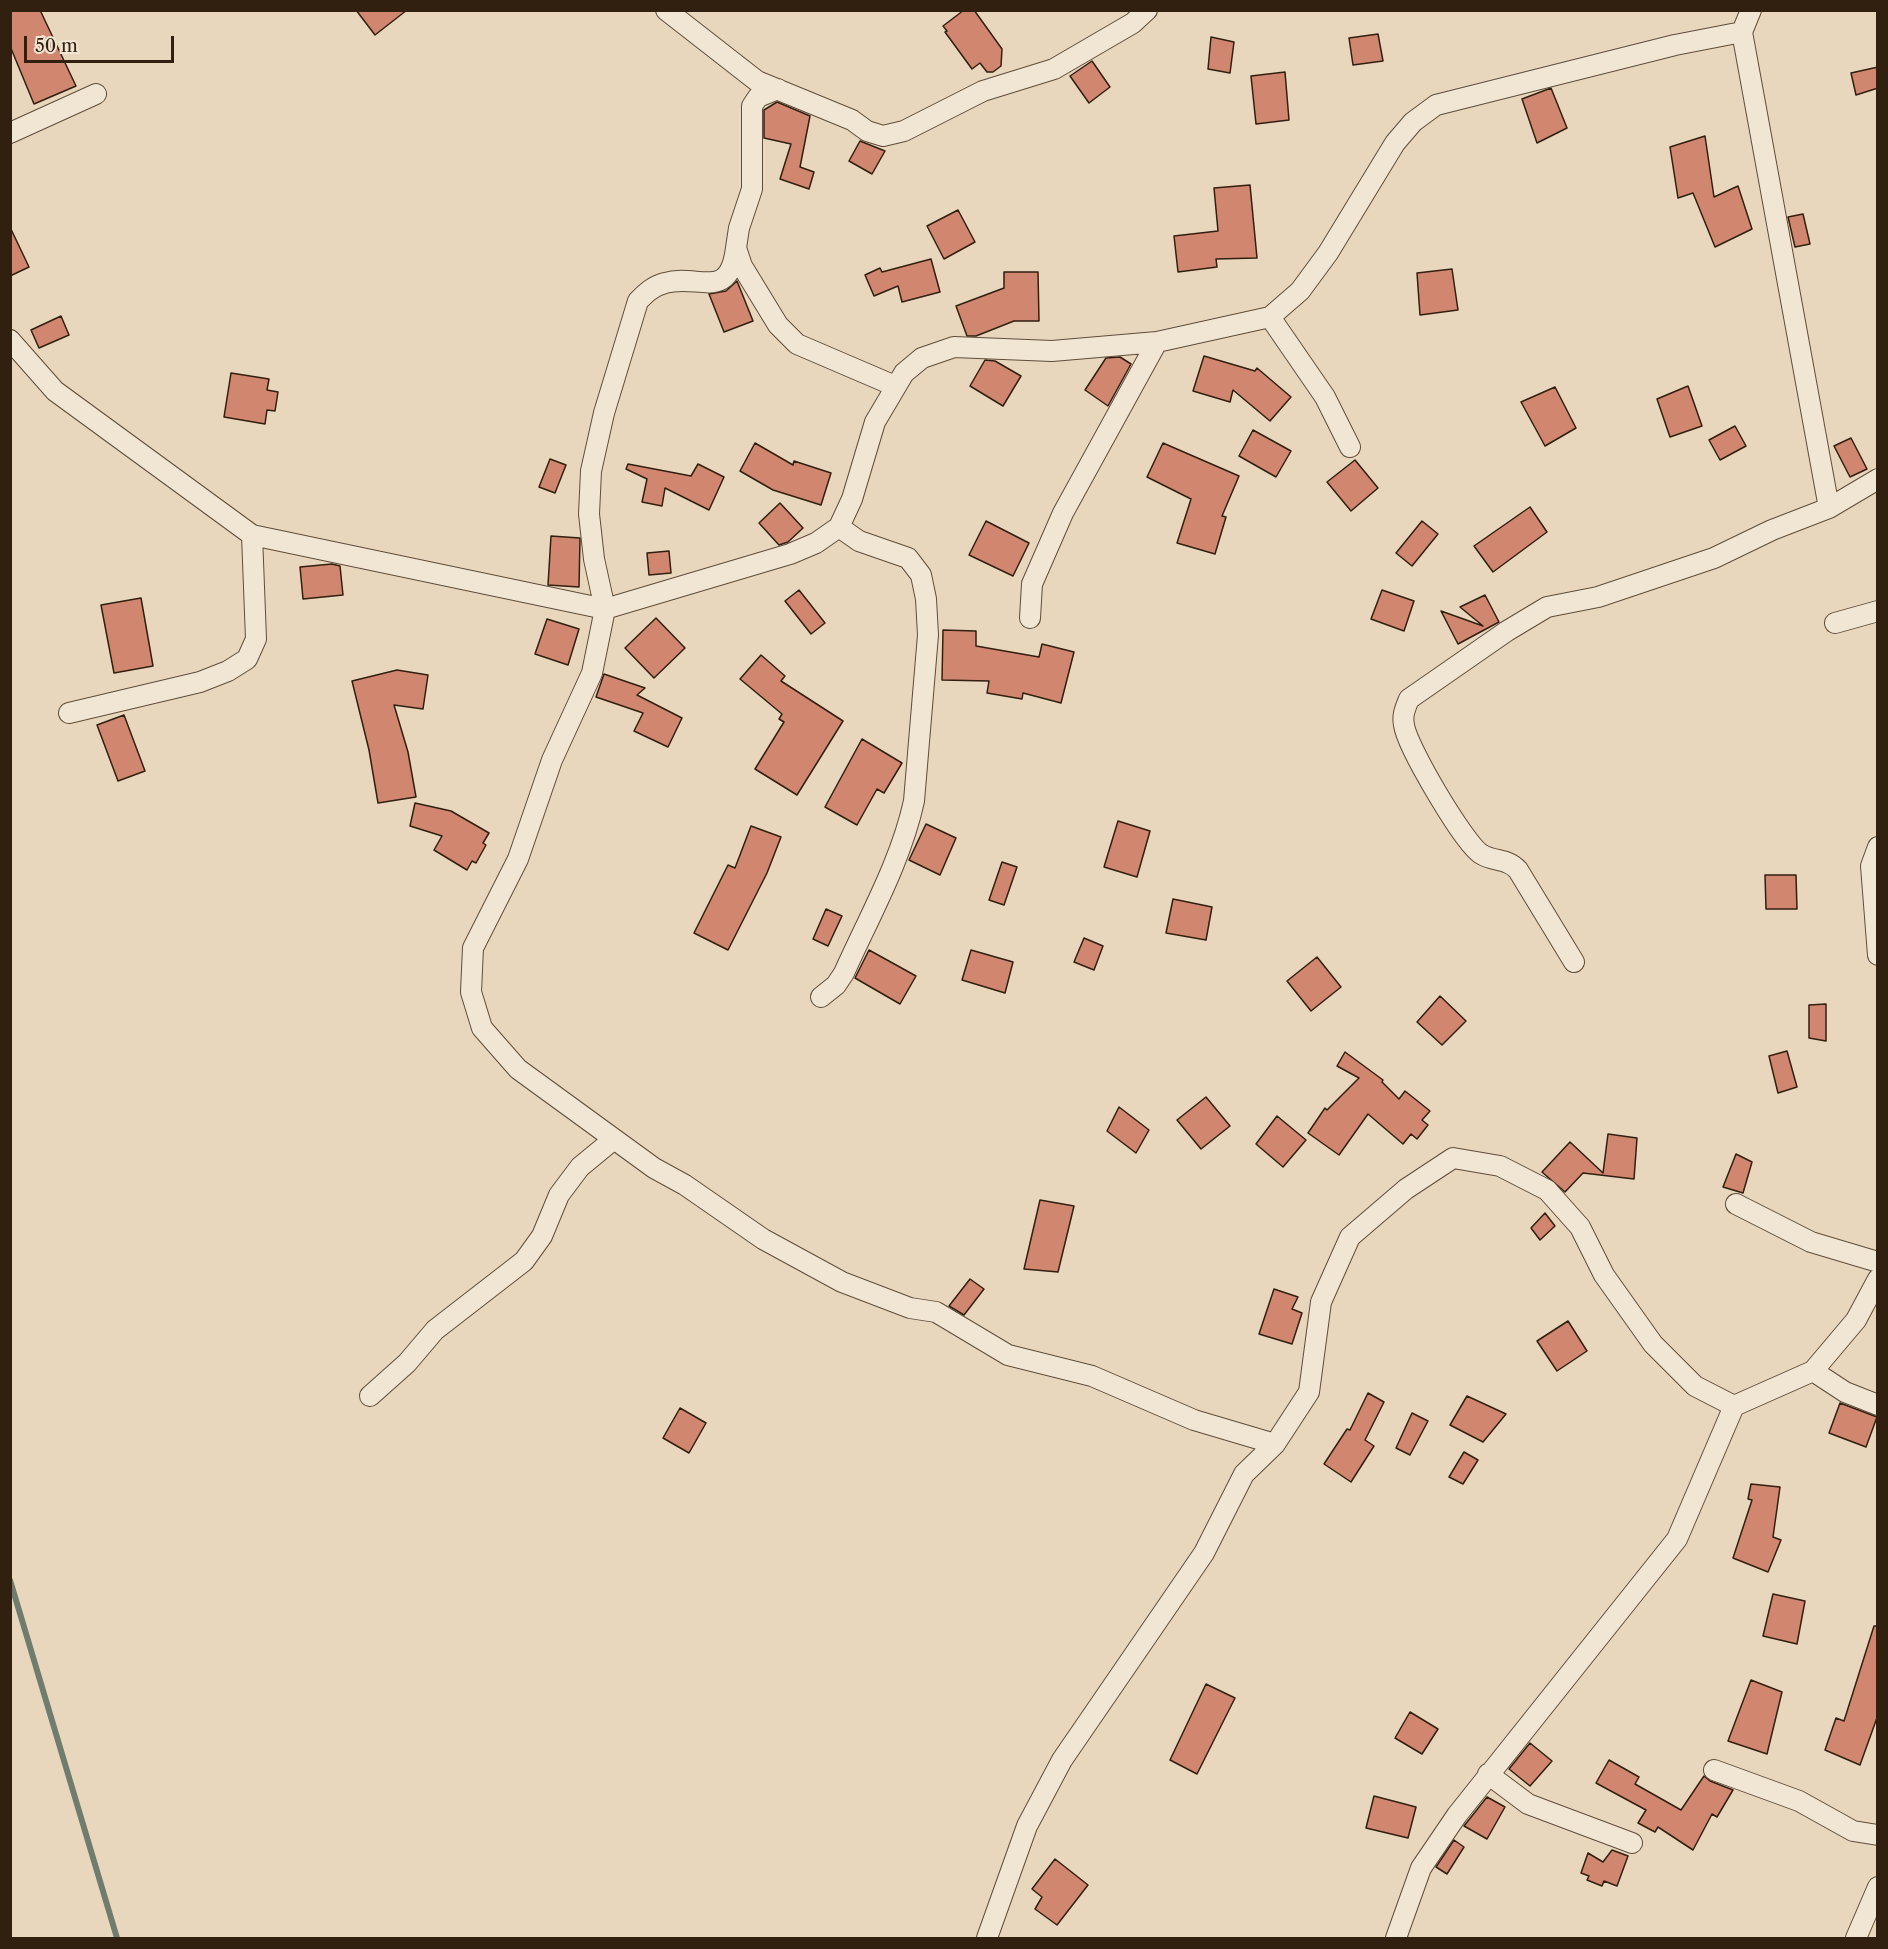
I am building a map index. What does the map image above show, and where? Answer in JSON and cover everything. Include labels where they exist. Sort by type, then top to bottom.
[{"type":"street","points":[[666,10],[757,81],[852,120],[867,131],[884,135],[904,131],[984,91],[1054,69],[1133,23],[1147,10]]},
{"type":"street","points":[[1750,10],[1742,32],[1829,508]]},
{"type":"street","points":[[10,340],[55,391],[252,535],[487,586],[606,609],[790,554],[816,543],[839,527],[852,499],[875,422],[904,373],[922,358],[954,347],[1052,351],[1157,342],[1270,316],[1300,291],[1328,253],[1395,143],[1413,122],[1436,105],[1675,45],[1742,32]]},
{"type":"street","points":[[778,89],[758,97],[752,106],[752,189],[739,228],[731,270],[724,279],[712,284],[667,282],[649,290],[638,302],[604,413],[591,471],[589,514],[594,559],[606,609],[592,673],[552,760],[518,859],[473,948],[471,992],[482,1028],[518,1069],[654,1168],[685,1185],[763,1239],[842,1282],[910,1308],[936,1312],[1008,1355],[1092,1376],[1194,1420],[1275,1444]]},
{"type":"street","points":[[10,133],[96,94]]},
{"type":"street","points":[[736,248],[742,266],[778,325],[797,344],[895,386]]},
{"type":"street","points":[[1270,316],[1325,397],[1350,447]]},
{"type":"street","points":[[1030,618],[1032,584],[1063,513],[1157,342]]},
{"type":"street","points":[[1574,962],[1518,870],[1506,861],[1491,858],[1475,849],[1420,766],[1404,728],[1403,713],[1409,699],[1507,631],[1547,607],[1598,597],[1714,558],[1773,530],[1829,508],[1878,479]]},
{"type":"street","points":[[821,997],[836,985],[844,973],[909,823],[914,801],[928,635],[926,599],[921,575],[908,558],[859,541],[839,527]]},
{"type":"street","points":[[69,713],[200,682],[228,671],[247,659],[256,639],[252,535]]},
{"type":"street","points":[[1835,623],[1878,611]]},
{"type":"street","points":[[1878,847],[1871,866],[1878,955]]},
{"type":"street","points":[[370,1396],[407,1364],[435,1330],[524,1261],[542,1236],[559,1195],[580,1167],[614,1139]]},
{"type":"street","points":[[987,1938],[1027,1826],[1062,1760],[1204,1552],[1244,1473],[1275,1444],[1309,1392],[1321,1302],[1350,1237],[1406,1189],[1453,1158],[1500,1166],[1547,1190],[1580,1227],[1604,1275],[1653,1344],[1695,1386],[1734,1406]]},
{"type":"street","points":[[1736,1204],[1811,1242],[1878,1262]]},
{"type":"street","points":[[1396,1938],[1421,1868],[1488,1774],[1550,1701],[1677,1539],[1734,1406],[1813,1371],[1856,1320],[1878,1280]]},
{"type":"street","points":[[1813,1371],[1845,1392],[1878,1405]]},
{"type":"street","points":[[1714,1770],[1799,1801],[1853,1831],[1878,1835]]},
{"type":"street","points":[[1488,1774],[1527,1804],[1632,1843]]},
{"type":"street","points":[[1856,1938],[1878,1887]]},
{"type":"building","points":[[10,10],[40,10],[76,86],[34,104],[10,46]]},
{"type":"building","points":[[356,10],[407,10],[375,35]]},
{"type":"building","points":[[964,10],[974,10],[1002,49],[1001,66],[993,72],[987,72],[980,63],[972,69],[945,32],[947,31],[943,26]]},
{"type":"building","points":[[1378,34],[1383,61],[1353,65],[1349,38]]},
{"type":"building","points":[[1211,37],[1234,42],[1230,73],[1208,69]]},
{"type":"building","points":[[1092,61],[1110,87],[1089,103],[1070,76]]},
{"type":"building","points":[[1878,67],[1878,88],[1856,95],[1851,73]]},
{"type":"building","points":[[1285,72],[1289,120],[1256,124],[1251,76]]},
{"type":"building","points":[[1551,88],[1567,128],[1537,143],[1522,99]]},
{"type":"building","points":[[777,102],[810,116],[800,167],[814,172],[809,189],[780,179],[791,144],[764,138],[764,110]]},
{"type":"building","points":[[1705,136],[1714,197],[1738,186],[1752,229],[1715,247],[1693,193],[1678,198],[1670,147]]},
{"type":"building","points":[[860,141],[885,151],[872,174],[849,161]]},
{"type":"building","points":[[1250,185],[1257,258],[1216,259],[1217,267],[1178,272],[1174,236],[1218,231],[1214,188]]},
{"type":"building","points":[[958,210],[975,242],[944,259],[927,226]]},
{"type":"building","points":[[1803,214],[1810,244],[1795,247],[1788,217]]},
{"type":"building","points":[[10,227],[29,267],[10,276]]},
{"type":"building","points":[[931,259],[940,292],[902,302],[898,286],[874,296],[865,275],[880,268],[882,272]]},
{"type":"building","points":[[1452,269],[1458,310],[1420,315],[1417,273]]},
{"type":"building","points":[[1004,272],[1038,272],[1039,321],[1014,321],[976,336],[967,336],[956,306],[1004,288]]},
{"type":"building","points":[[737,281],[753,321],[724,332],[709,294],[726,291]]},
{"type":"building","points":[[61,316],[69,335],[39,348],[31,330]]},
{"type":"building","points":[[1204,356],[1255,371],[1257,368],[1291,397],[1270,421],[1233,390],[1230,402],[1193,391]]},
{"type":"building","points":[[1120,357],[1131,364],[1108,406],[1085,390],[1106,358]]},
{"type":"building","points":[[985,360],[995,361],[1021,376],[1003,406],[970,386]]},
{"type":"building","points":[[231,373],[269,379],[267,390],[278,392],[275,411],[267,410],[265,424],[224,417]]},
{"type":"building","points":[[1688,386],[1702,426],[1670,437],[1657,399]]},
{"type":"building","points":[[1555,387],[1576,428],[1545,446],[1521,402]]},
{"type":"building","points":[[1735,426],[1746,446],[1720,460],[1709,440]]},
{"type":"building","points":[[1253,430],[1291,451],[1276,477],[1239,456]]},
{"type":"building","points":[[1851,438],[1867,469],[1850,477],[1834,446]]},
{"type":"building","points":[[755,443],[793,465],[794,461],[831,473],[821,505],[773,490],[740,471]]},
{"type":"building","points":[[1163,443],[1239,476],[1222,516],[1226,517],[1215,554],[1177,543],[1191,499],[1147,477]]},
{"type":"building","points":[[550,459],[566,465],[555,493],[539,487]]},
{"type":"building","points":[[1355,460],[1378,488],[1351,511],[1327,482]]},
{"type":"building","points":[[628,464],[691,476],[698,464],[724,477],[709,510],[665,488],[662,506],[642,502],[647,479],[626,469]]},
{"type":"building","points":[[780,503],[803,528],[788,542],[779,545],[759,523]]},
{"type":"building","points":[[1530,507],[1547,532],[1493,572],[1474,546]]},
{"type":"building","points":[[986,521],[1029,543],[1013,576],[969,555]]},
{"type":"building","points":[[1422,521],[1438,534],[1412,566],[1396,553]]},
{"type":"building","points":[[551,536],[580,538],[579,587],[548,585]]},
{"type":"building","points":[[669,551],[671,573],[649,575],[647,553]]},
{"type":"building","points":[[332,564],[340,566],[343,595],[303,599],[300,567]]},
{"type":"building","points":[[799,590],[825,623],[811,634],[785,601]]},
{"type":"building","points":[[1382,590],[1414,601],[1404,631],[1371,619]]},
{"type":"building","points":[[1485,595],[1499,622],[1458,644],[1441,611],[1483,626],[1460,607]]},
{"type":"building","points":[[141,598],[153,666],[114,673],[101,605]]},
{"type":"building","points":[[656,618],[685,648],[654,678],[625,648]]},
{"type":"building","points":[[547,619],[579,629],[568,665],[535,654]]},
{"type":"building","points":[[943,630],[976,631],[976,646],[1039,657],[1042,644],[1074,652],[1061,703],[1023,693],[1022,699],[987,693],[989,681],[942,680]]},
{"type":"building","points":[[761,655],[785,676],[781,681],[843,721],[797,795],[755,769],[784,722],[779,719],[782,714],[740,679]]},
{"type":"building","points":[[397,670],[428,675],[423,709],[394,705],[408,752],[416,797],[378,803],[369,750],[352,681]]},
{"type":"building","points":[[604,674],[645,688],[637,695],[682,718],[668,747],[634,731],[643,713],[596,697]]},
{"type":"building","points":[[124,715],[145,771],[118,781],[97,725]]},
{"type":"building","points":[[862,739],[902,763],[884,793],[877,789],[857,825],[825,807]]},
{"type":"building","points":[[415,803],[451,811],[489,833],[483,843],[486,845],[476,863],[472,861],[467,870],[434,850],[442,836],[410,826]]},
{"type":"building","points":[[1118,821],[1150,831],[1137,877],[1104,867]]},
{"type":"building","points":[[926,824],[956,838],[940,875],[909,860]]},
{"type":"building","points":[[751,826],[781,837],[767,873],[728,950],[694,933],[728,865],[735,868]]},
{"type":"building","points":[[1002,862],[1017,867],[1004,905],[989,900]]},
{"type":"building","points":[[1765,875],[1796,875],[1797,909],[1766,909]]},
{"type":"building","points":[[1173,899],[1212,907],[1206,940],[1166,933]]},
{"type":"building","points":[[826,909],[842,916],[828,946],[813,939]]},
{"type":"building","points":[[1084,938],[1103,946],[1094,970],[1074,962]]},
{"type":"building","points":[[869,950],[916,976],[900,1004],[855,978]]},
{"type":"building","points":[[971,950],[1013,962],[1005,993],[962,980]]},
{"type":"building","points":[[1317,957],[1341,987],[1311,1011],[1287,981]]},
{"type":"building","points":[[1440,996],[1466,1021],[1442,1045],[1417,1022]]},
{"type":"building","points":[[1826,1004],[1826,1041],[1809,1038],[1809,1005]]},
{"type":"building","points":[[1787,1051],[1797,1087],[1778,1093],[1769,1056]]},
{"type":"building","points":[[1345,1052],[1383,1080],[1382,1082],[1399,1099],[1405,1091],[1430,1111],[1422,1120],[1428,1125],[1417,1139],[1411,1134],[1403,1144],[1368,1114],[1339,1155],[1308,1133],[1325,1108],[1327,1110],[1359,1078],[1337,1066]]},
{"type":"building","points":[[1206,1097],[1230,1126],[1201,1149],[1177,1120]]},
{"type":"building","points":[[1119,1107],[1149,1130],[1136,1153],[1107,1131]]},
{"type":"building","points":[[1277,1116],[1306,1140],[1283,1167],[1256,1144]]},
{"type":"building","points":[[1608,1134],[1637,1138],[1634,1179],[1583,1173],[1565,1192],[1542,1172],[1570,1142],[1603,1173]]},
{"type":"building","points":[[1736,1154],[1752,1162],[1743,1193],[1723,1187]]},
{"type":"building","points":[[1040,1200],[1074,1206],[1058,1272],[1024,1269]]},
{"type":"building","points":[[1545,1213],[1555,1226],[1540,1240],[1531,1228]]},
{"type":"building","points":[[970,1279],[984,1289],[964,1315],[949,1306]]},
{"type":"building","points":[[1274,1289],[1298,1297],[1292,1309],[1302,1313],[1292,1344],[1259,1334]]},
{"type":"building","points":[[1568,1321],[1587,1351],[1557,1371],[1537,1341]]},
{"type":"building","points":[[1368,1393],[1384,1402],[1365,1440],[1374,1446],[1351,1482],[1324,1464],[1347,1429],[1350,1430]]},
{"type":"building","points":[[1467,1396],[1506,1414],[1483,1442],[1450,1425]]},
{"type":"building","points":[[1840,1403],[1877,1417],[1866,1447],[1829,1433]]},
{"type":"building","points":[[680,1408],[706,1423],[689,1453],[663,1438]]},
{"type":"building","points":[[1412,1413],[1428,1421],[1410,1455],[1396,1448]]},
{"type":"building","points":[[1464,1452],[1478,1460],[1463,1484],[1449,1477]]},
{"type":"building","points":[[1751,1484],[1780,1487],[1773,1537],[1781,1540],[1768,1572],[1733,1558],[1752,1500],[1748,1499]]},
{"type":"building","points":[[1773,1594],[1805,1601],[1797,1644],[1763,1636]]},
{"type":"building","points":[[1874,1626],[1878,1626],[1878,1715],[1860,1765],[1825,1750],[1836,1718],[1844,1721]]},
{"type":"building","points":[[1751,1680],[1782,1692],[1767,1754],[1728,1741]]},
{"type":"building","points":[[1206,1684],[1235,1698],[1197,1774],[1170,1760]]},
{"type":"building","points":[[1410,1712],[1438,1729],[1422,1754],[1395,1738]]},
{"type":"building","points":[[1530,1743],[1552,1761],[1530,1786],[1509,1769]]},
{"type":"building","points":[[1609,1760],[1639,1777],[1635,1784],[1681,1810],[1704,1776],[1710,1781],[1733,1790],[1717,1817],[1712,1814],[1693,1850],[1658,1827],[1655,1832],[1638,1823],[1646,1810],[1596,1783]]},
{"type":"building","points":[[1374,1796],[1416,1807],[1408,1838],[1366,1828]]},
{"type":"building","points":[[1487,1797],[1505,1807],[1487,1839],[1464,1826]]},
{"type":"building","points":[[1454,1840],[1464,1847],[1447,1874],[1436,1867]]},
{"type":"building","points":[[1612,1850],[1628,1856],[1617,1886],[1604,1881],[1602,1886],[1587,1880],[1589,1876],[1581,1873],[1588,1853],[1603,1862]]},
{"type":"building","points":[[1055,1859],[1088,1885],[1057,1925],[1035,1909],[1042,1897],[1032,1889]]},
{"type":"waterway","points":[[10,1580],[117,1938]]}]
